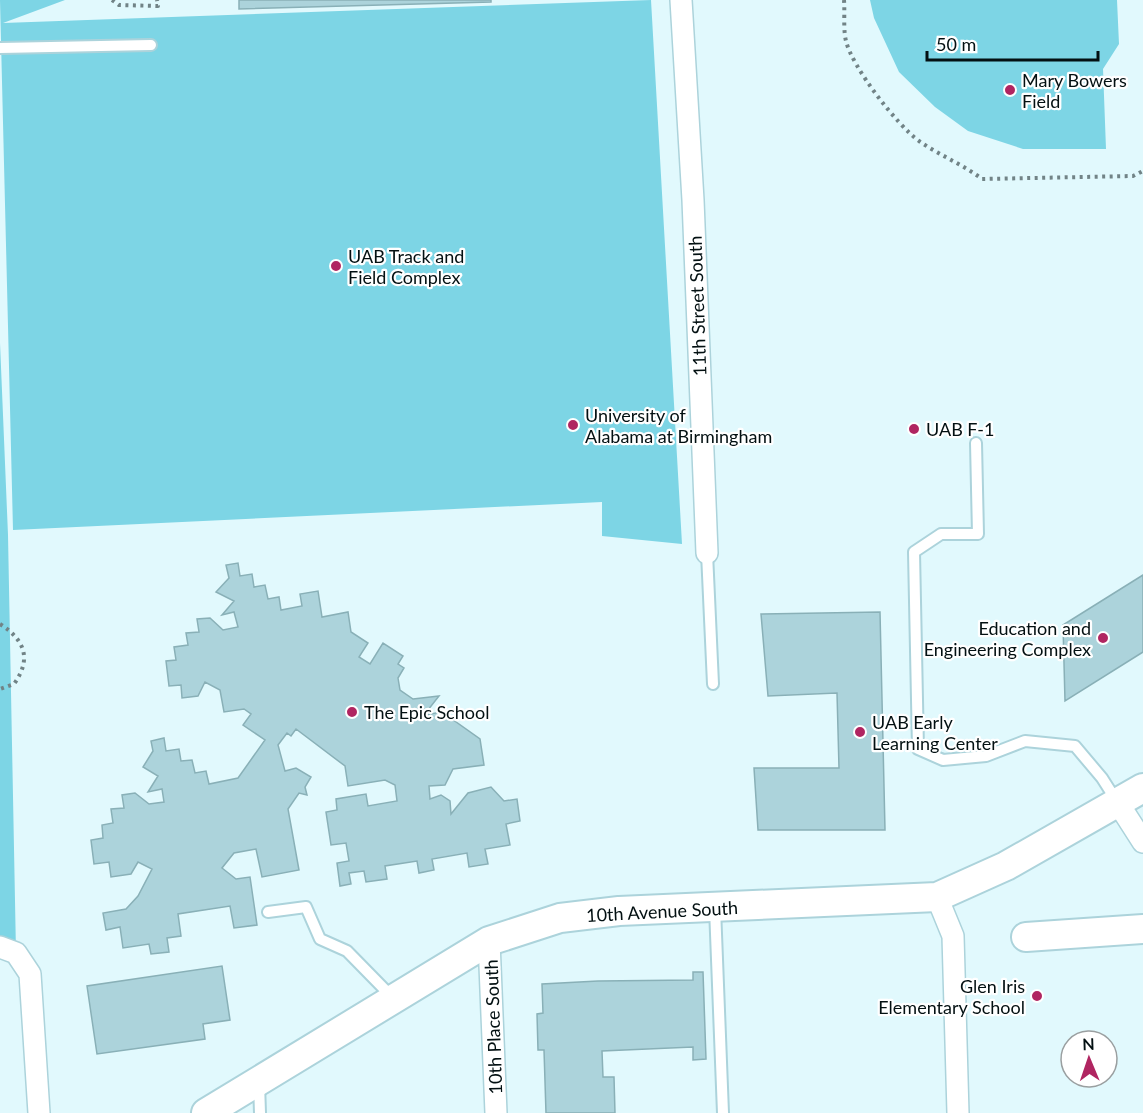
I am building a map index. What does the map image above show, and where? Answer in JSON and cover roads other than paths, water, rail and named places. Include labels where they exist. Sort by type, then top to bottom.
[{"type":"street","name":"11th Street South","points":[[681,0],[693,200],[707,553]]},
{"type":"street","name":"10th Avenue South","points":[[206,1113],[489,941],[560,918],[619,911],[937,897],[1006,866],[1143,788]]},
{"type":"street","points":[[1118,803],[1143,842]]},
{"type":"street","points":[[937,897],[953,936],[958,1113]]},
{"type":"street","points":[[1026,937],[1143,930]]},
{"type":"street","name":"10th Place South","points":[[489,941],[496,1113]]},
{"type":"street","points":[[8,950],[30,974],[39,1113]]},
{"type":"lane","points":[[0,48],[151,45]]},
{"type":"lane","points":[[976,443],[978,534],[941,534],[914,552],[918,749],[943,759],[986,756],[1025,741],[1075,746],[1102,778],[1118,803]]},
{"type":"lane","name":"11th Street South","points":[[707,553],[713,684]]},
{"type":"lane","points":[[268,912],[306,907],[320,939],[347,951],[394,999]]},
{"type":"lane","points":[[715,908],[723,1113]]},
{"type":"lane","points":[[259,1081],[261,1113]]},
{"type":"place","name":"Mary Bowers Field","points":[[1010,90]]},
{"type":"place","name":"UAB Track and Field Complex","points":[[336,266]]},
{"type":"place","name":"University of Alabama at Birmingham","points":[[573,425]]},
{"type":"place","name":"UAB F-1","points":[[914,429]]},
{"type":"place","name":"Education and Engineering Complex","points":[[1103,638]]},
{"type":"place","name":"The Epic School","points":[[352,712]]},
{"type":"place","name":"UAB Early Learning Center","points":[[860,732]]},
{"type":"place","name":"Glen Iris Elementary School","points":[[1037,996]]}]
